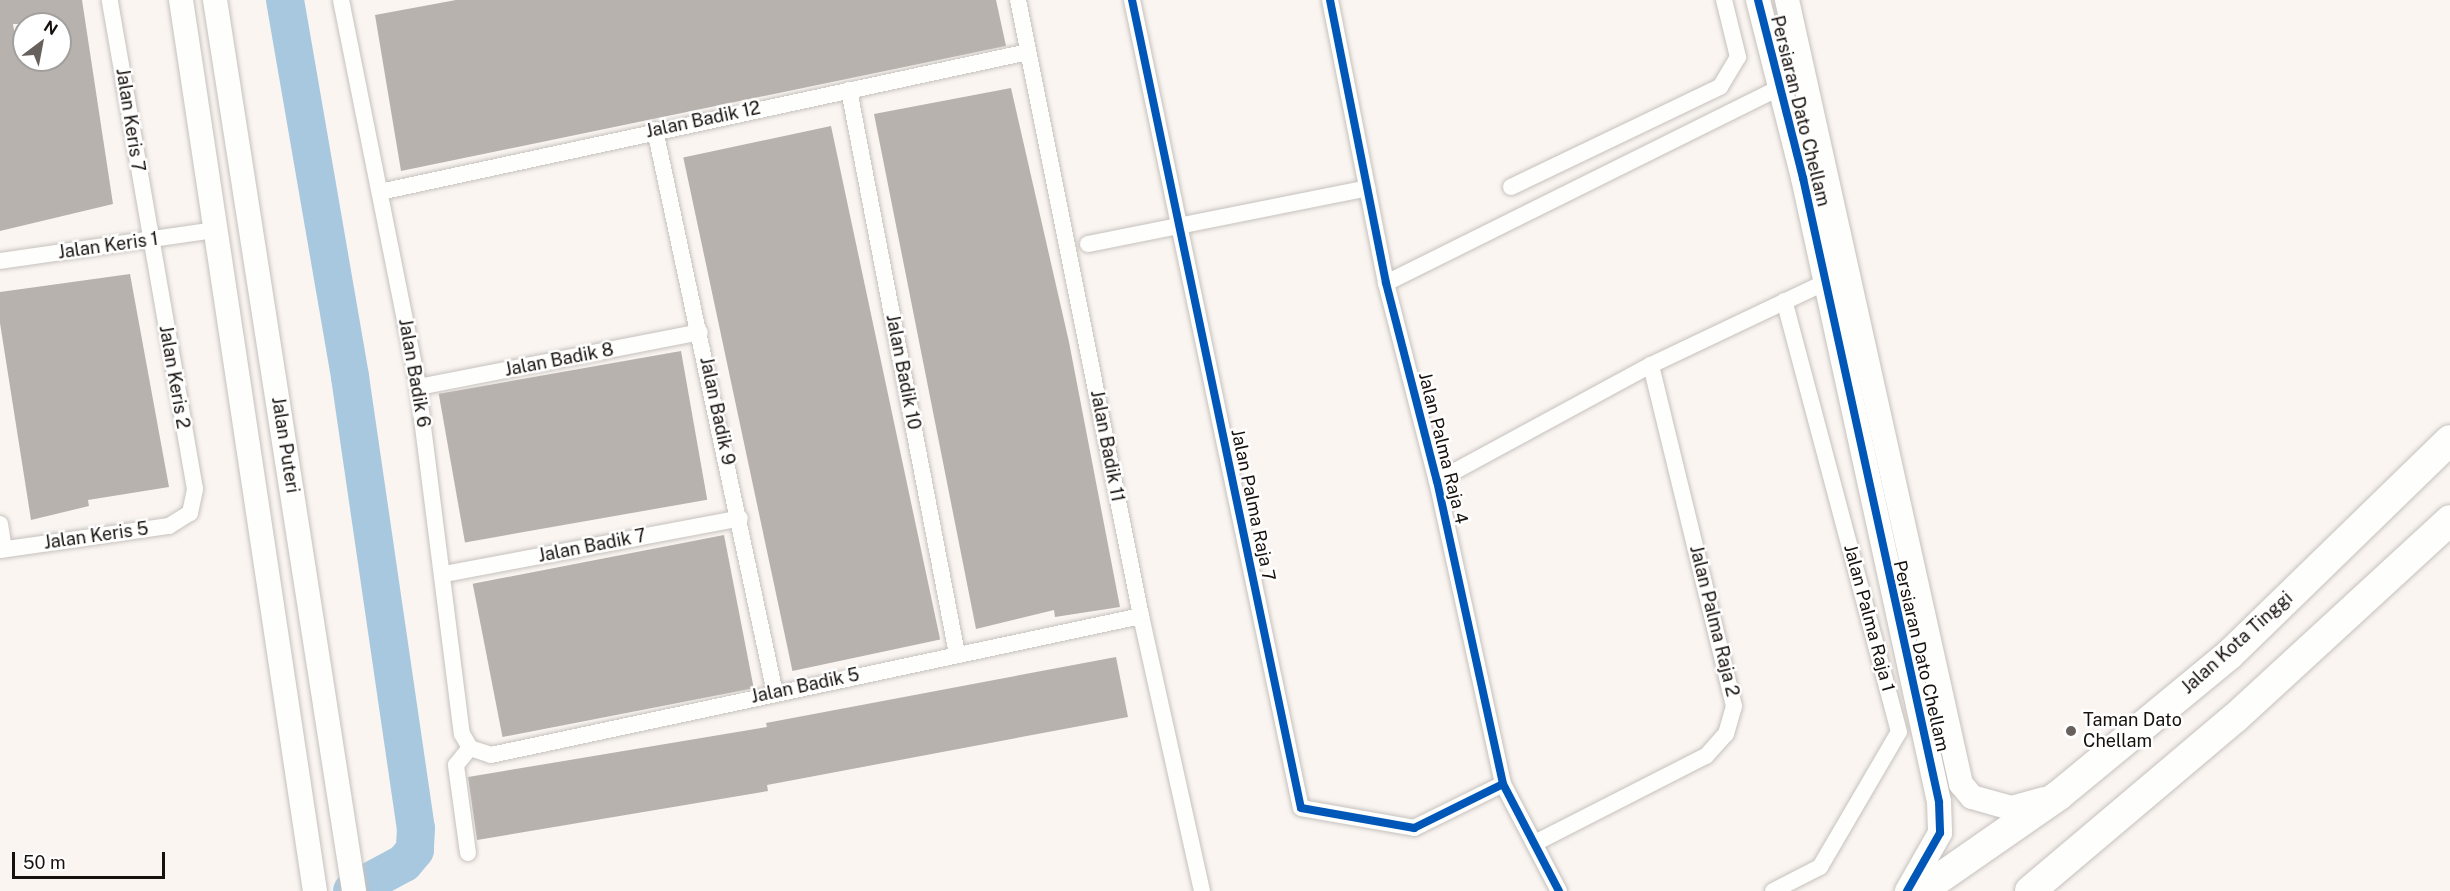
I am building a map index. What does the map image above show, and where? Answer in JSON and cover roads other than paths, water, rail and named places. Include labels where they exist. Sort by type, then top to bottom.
[{"type":"highway","name":"Jalan Kota Tinggi","points":[[1921,891],[2059,795],[2229,655],[2450,440]]},
{"type":"highway","points":[[2030,891],[2235,718],[2450,520]]},
{"type":"main road","name":"Jalan Puteri","points":[[181,0],[215,230],[253,460],[315,891]]},
{"type":"main road","name":"Jalan Puteri","points":[[214,0],[354,891]]},
{"type":"main road","name":"Persiaran Dato Chellam","points":[[1758,0],[1777,88],[1803,178],[1939,802],[1940,833],[1907,891]]},
{"type":"main road","name":"Persiaran Dato Chellam","points":[[1787,0],[1961,784],[1972,798],[2011,808],[2059,795]]},
{"type":"main road","points":[[253,460],[287,456]]},
{"type":"street","name":"Jalan Keris 7","points":[[110,0],[149,241]]},
{"type":"street","name":"Jalan Badik 6","points":[[341,0],[418,387],[445,574],[462,734],[470,748]]},
{"type":"street","name":"Jalan Badik 11","points":[[1018,0],[1141,616],[1202,891]]},
{"type":"street","name":"Jalan Palma Raja 7","points":[[1132,0],[1177,226],[1301,808],[1414,828],[1503,784]]},
{"type":"street","name":"Jalan Palma Raja 4","points":[[1330,0],[1386,283],[1437,481],[1503,784],[1537,842],[1559,891]]},
{"type":"street","points":[[1511,188],[1720,87],[1738,57],[1724,0]]},
{"type":"street","name":"Jalan Badik 12","points":[[380,192],[655,130],[1028,52]]},
{"type":"street","points":[[1386,283],[1777,88]]},
{"type":"street","name":"Jalan Badik 10","points":[[849,90],[957,654]]},
{"type":"street","name":"Jalan Badik 9","points":[[655,130],[740,518],[775,693]]},
{"type":"street","points":[[1088,244],[1367,188]]},
{"type":"street","name":"Jalan Keris 1","points":[[0,261],[215,230]]},
{"type":"street","name":"Jalan Keris 2","points":[[149,241],[195,489],[190,513]]},
{"type":"street","points":[[1437,481],[1651,364],[1824,282],[1849,273]]},
{"type":"street","name":"Jalan Palma Raja 1","points":[[1773,891],[1820,867],[1899,732],[1784,301]]},
{"type":"street","name":"Jalan Badik 8","points":[[418,387],[700,332]]},
{"type":"street","name":"Jalan Palma Raja 2","points":[[1537,842],[1706,756],[1726,734],[1734,706],[1651,364]]},
{"type":"street","name":"Jalan Keris 5","points":[[2,549],[169,526],[190,513]]},
{"type":"street","name":"Jalan Badik 7","points":[[445,574],[740,518]]},
{"type":"street","points":[[0,524],[2,549]]},
{"type":"street","name":"Jalan Badik 5","points":[[470,748],[491,755],[1141,616]]},
{"type":"street","points":[[468,853],[456,765],[470,748]]},
{"type":"waterway","points":[[285,0],[350,377],[416,828],[415,850],[404,863],[352,891]]},
{"type":"place","name":"Taman Dato Chellam","points":[[2071,731]]}]
